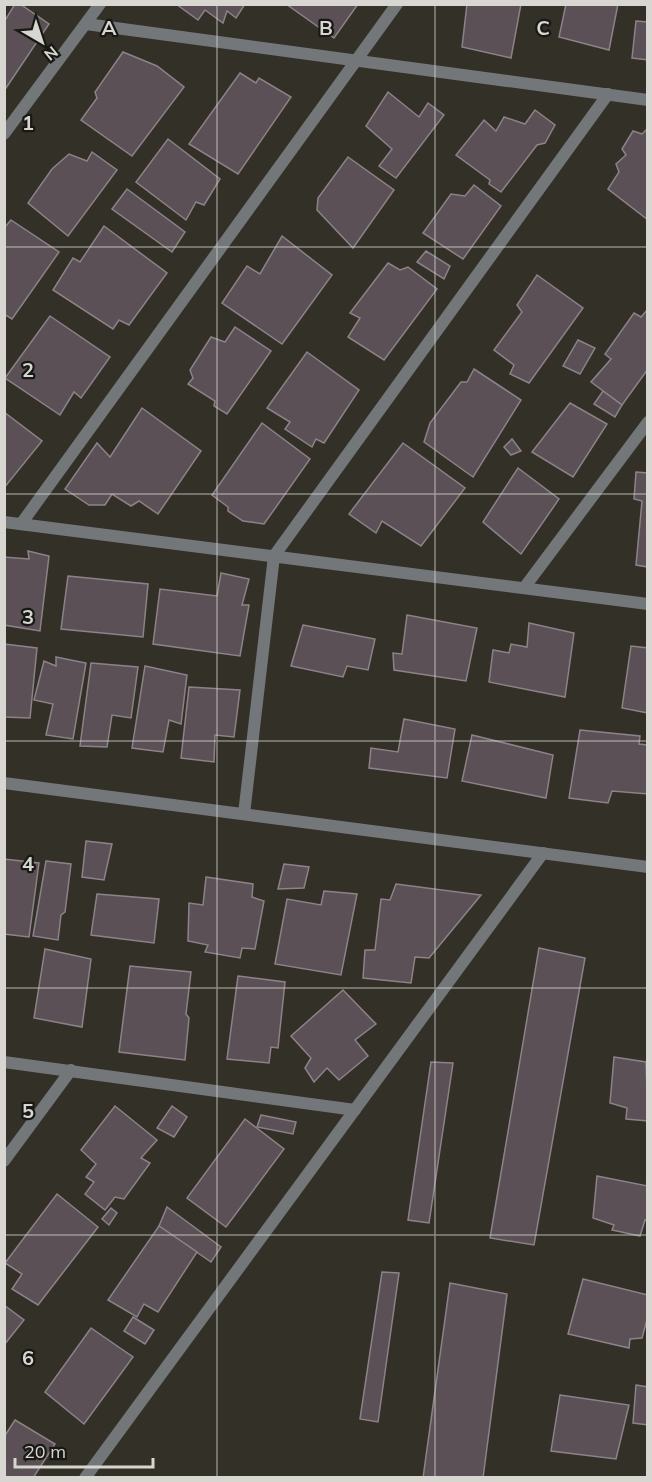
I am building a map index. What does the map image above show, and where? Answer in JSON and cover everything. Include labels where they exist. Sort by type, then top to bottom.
[{"type":"street","points":[[4,134],[100,4]]},
{"type":"street","points":[[21,524],[397,4]]},
{"type":"street","points":[[86,24],[648,100]]},
{"type":"street","points":[[244,814],[274,556],[608,94]]},
{"type":"street","points":[[525,588],[648,422]]},
{"type":"street","points":[[4,522],[648,604]]},
{"type":"street","points":[[4,783],[648,867]]},
{"type":"street","points":[[85,1478],[543,853]]},
{"type":"street","points":[[4,1062],[355,1110]]},
{"type":"street","points":[[4,1161],[71,1070]]},
{"type":"building","points":[[15,4],[20,4],[49,24],[6,88],[4,86],[4,22]]},
{"type":"building","points":[[176,4],[245,4],[236,18],[227,11],[223,23],[205,10],[198,20]]},
{"type":"building","points":[[286,4],[358,4],[334,38]]},
{"type":"building","points":[[467,4],[521,4],[511,58],[462,47]]},
{"type":"building","points":[[566,4],[618,4],[609,50],[559,37]]},
{"type":"building","points":[[636,21],[648,22],[648,60],[632,58]]},
{"type":"building","points":[[123,52],[157,66],[184,87],[132,156],[81,120],[97,98],[95,92]]},
{"type":"building","points":[[240,73],[256,83],[259,78],[291,97],[238,174],[189,144]]},
{"type":"building","points":[[388,92],[419,117],[428,103],[444,115],[396,178],[379,166],[392,149],[366,126]]},
{"type":"building","points":[[535,110],[555,125],[545,143],[537,145],[501,192],[489,184],[490,180],[456,155],[484,120],[496,131],[504,117],[525,124]]},
{"type":"building","points":[[648,128],[648,220],[608,189],[619,172],[616,164],[626,155],[622,149],[633,131],[642,134]]},
{"type":"building","points":[[168,139],[220,179],[204,205],[196,202],[186,220],[136,182]]},
{"type":"building","points":[[92,152],[117,170],[68,236],[28,203],[52,169],[69,154],[87,161]]},
{"type":"building","points":[[348,157],[394,190],[353,248],[317,210],[318,198]]},
{"type":"building","points":[[474,185],[501,206],[463,259],[423,233],[451,194],[465,196]]},
{"type":"building","points":[[127,189],[185,232],[172,252],[112,209]]},
{"type":"building","points":[[11,220],[59,252],[12,319],[4,314],[4,228]]},
{"type":"building","points":[[104,226],[167,273],[129,325],[119,320],[113,329],[53,290],[73,258],[80,262]]},
{"type":"building","points":[[282,236],[332,275],[282,344],[222,303],[247,266],[260,274]]},
{"type":"building","points":[[426,251],[450,266],[444,279],[417,262]]},
{"type":"building","points":[[388,263],[400,270],[408,267],[437,289],[384,360],[348,337],[360,318],[350,313]]},
{"type":"building","points":[[537,275],[583,308],[529,383],[510,374],[514,365],[494,350],[522,312],[517,305]]},
{"type":"building","points":[[648,309],[648,369],[622,405],[591,382],[611,359],[605,354],[634,313],[641,317]]},
{"type":"building","points":[[50,316],[110,357],[81,398],[74,392],[60,415],[5,378]]},
{"type":"building","points":[[235,327],[271,351],[227,414],[214,406],[215,401],[188,384],[193,378],[190,370],[211,337],[225,342]]},
{"type":"building","points":[[578,340],[595,348],[580,374],[563,366]]},
{"type":"building","points":[[307,352],[359,390],[324,443],[316,439],[312,447],[285,429],[290,422],[267,408]]},
{"type":"building","points":[[474,369],[521,400],[473,477],[424,442],[430,423],[461,382],[467,382]]},
{"type":"building","points":[[603,391],[622,405],[615,417],[594,404]]},
{"type":"building","points":[[570,403],[607,424],[573,477],[532,452]]},
{"type":"building","points":[[142,408],[201,451],[158,514],[139,501],[131,506],[112,494],[105,505],[89,505],[65,489],[97,443],[110,457]]},
{"type":"building","points":[[4,412],[42,441],[4,488]]},
{"type":"building","points":[[262,423],[310,459],[264,524],[243,521],[228,511],[228,507],[212,495]]},
{"type":"building","points":[[512,439],[521,451],[511,455],[504,447]]},
{"type":"building","points":[[403,443],[465,488],[421,546],[382,521],[376,533],[349,514]]},
{"type":"building","points":[[518,468],[559,499],[521,554],[483,522]]},
{"type":"building","points":[[636,472],[648,473],[648,567],[636,565],[642,501],[634,499]]},
{"type":"building","points":[[28,551],[49,556],[40,631],[4,625],[4,557],[29,559]]},
{"type":"building","points":[[221,573],[249,579],[242,605],[249,605],[240,656],[153,644],[160,589],[217,596]]},
{"type":"building","points":[[68,576],[148,584],[143,637],[61,629]]},
{"type":"building","points":[[407,615],[477,628],[466,681],[394,670],[393,653],[402,654]]},
{"type":"building","points":[[529,623],[574,633],[565,697],[489,682],[493,650],[509,653],[511,644],[527,647]]},
{"type":"building","points":[[303,625],[375,639],[368,670],[347,666],[343,677],[291,666]]},
{"type":"building","points":[[4,644],[37,648],[30,718],[4,717]]},
{"type":"building","points":[[631,646],[648,648],[648,713],[622,708]]},
{"type":"building","points":[[56,657],[86,663],[73,739],[46,735],[53,704],[34,700],[44,661],[56,666]]},
{"type":"building","points":[[91,663],[138,667],[131,718],[112,715],[107,747],[80,746]]},
{"type":"building","points":[[145,666],[187,675],[181,724],[169,720],[163,752],[132,748]]},
{"type":"building","points":[[189,687],[240,690],[234,737],[215,735],[214,762],[181,758]]},
{"type":"building","points":[[404,719],[455,729],[447,778],[369,768],[371,748],[398,752]]},
{"type":"building","points":[[580,730],[640,736],[639,744],[648,745],[648,794],[612,791],[608,803],[569,798]]},
{"type":"building","points":[[472,735],[553,755],[546,798],[462,781]]},
{"type":"building","points":[[86,841],[112,844],[104,880],[82,877]]},
{"type":"building","points":[[4,859],[39,863],[29,937],[4,934]]},
{"type":"building","points":[[46,861],[71,864],[65,912],[61,915],[58,940],[33,936]]},
{"type":"building","points":[[284,864],[309,867],[304,888],[278,889]]},
{"type":"building","points":[[206,877],[253,884],[252,897],[264,901],[255,949],[242,948],[240,958],[205,952],[208,945],[188,941],[189,903],[203,905]]},
{"type":"building","points":[[396,884],[481,895],[429,958],[415,957],[411,983],[363,978],[365,950],[375,950],[381,899],[390,900]]},
{"type":"building","points":[[324,891],[357,894],[341,975],[275,964],[287,899],[321,905]]},
{"type":"building","points":[[97,894],[159,899],[154,943],[91,935]]},
{"type":"building","points":[[539,948],[585,958],[534,1245],[490,1238]]},
{"type":"building","points":[[45,949],[91,959],[82,1027],[34,1018]]},
{"type":"building","points":[[130,966],[191,972],[186,1014],[189,1018],[185,1060],[119,1052]]},
{"type":"building","points":[[238,976],[285,982],[278,1048],[271,1047],[269,1063],[227,1059]]},
{"type":"building","points":[[343,990],[376,1024],[355,1040],[368,1056],[339,1080],[327,1068],[314,1082],[305,1068],[311,1058],[291,1036]]},
{"type":"building","points":[[614,1057],[646,1062],[648,1121],[626,1119],[627,1108],[610,1103]]},
{"type":"building","points":[[431,1062],[453,1063],[429,1223],[408,1220]]},
{"type":"building","points":[[115,1106],[157,1140],[141,1158],[150,1163],[124,1199],[115,1197],[105,1210],[85,1194],[94,1182],[86,1177],[96,1164],[81,1150]]},
{"type":"building","points":[[172,1106],[187,1117],[174,1137],[157,1128]]},
{"type":"building","points":[[261,1115],[296,1122],[293,1134],[257,1127]]},
{"type":"building","points":[[245,1119],[284,1149],[226,1227],[187,1198]]},
{"type":"building","points":[[597,1176],[648,1186],[648,1221],[645,1220],[640,1236],[612,1230],[614,1225],[593,1218]]},
{"type":"building","points":[[57,1194],[98,1227],[38,1305],[12,1289],[22,1274],[5,1263]]},
{"type":"building","points":[[167,1207],[221,1247],[211,1262],[159,1226]]},
{"type":"building","points":[[111,1208],[117,1213],[109,1225],[102,1219]]},
{"type":"building","points":[[159,1226],[197,1252],[158,1312],[144,1304],[137,1317],[108,1300]]},
{"type":"building","points":[[382,1272],[399,1273],[378,1422],[360,1419]]},
{"type":"building","points":[[583,1279],[648,1295],[648,1316],[642,1338],[630,1339],[629,1348],[568,1334]]},
{"type":"building","points":[[450,1283],[507,1294],[483,1478],[423,1478]]},
{"type":"building","points":[[4,1305],[24,1320],[4,1345]]},
{"type":"building","points":[[133,1317],[154,1330],[145,1344],[124,1331]]},
{"type":"building","points":[[91,1328],[133,1357],[84,1424],[45,1392]]},
{"type":"building","points":[[636,1385],[648,1387],[648,1425],[633,1423]]},
{"type":"building","points":[[560,1395],[629,1405],[616,1459],[551,1451]]},
{"type":"building","points":[[15,1420],[55,1444],[33,1478],[4,1478],[4,1437]]}]
